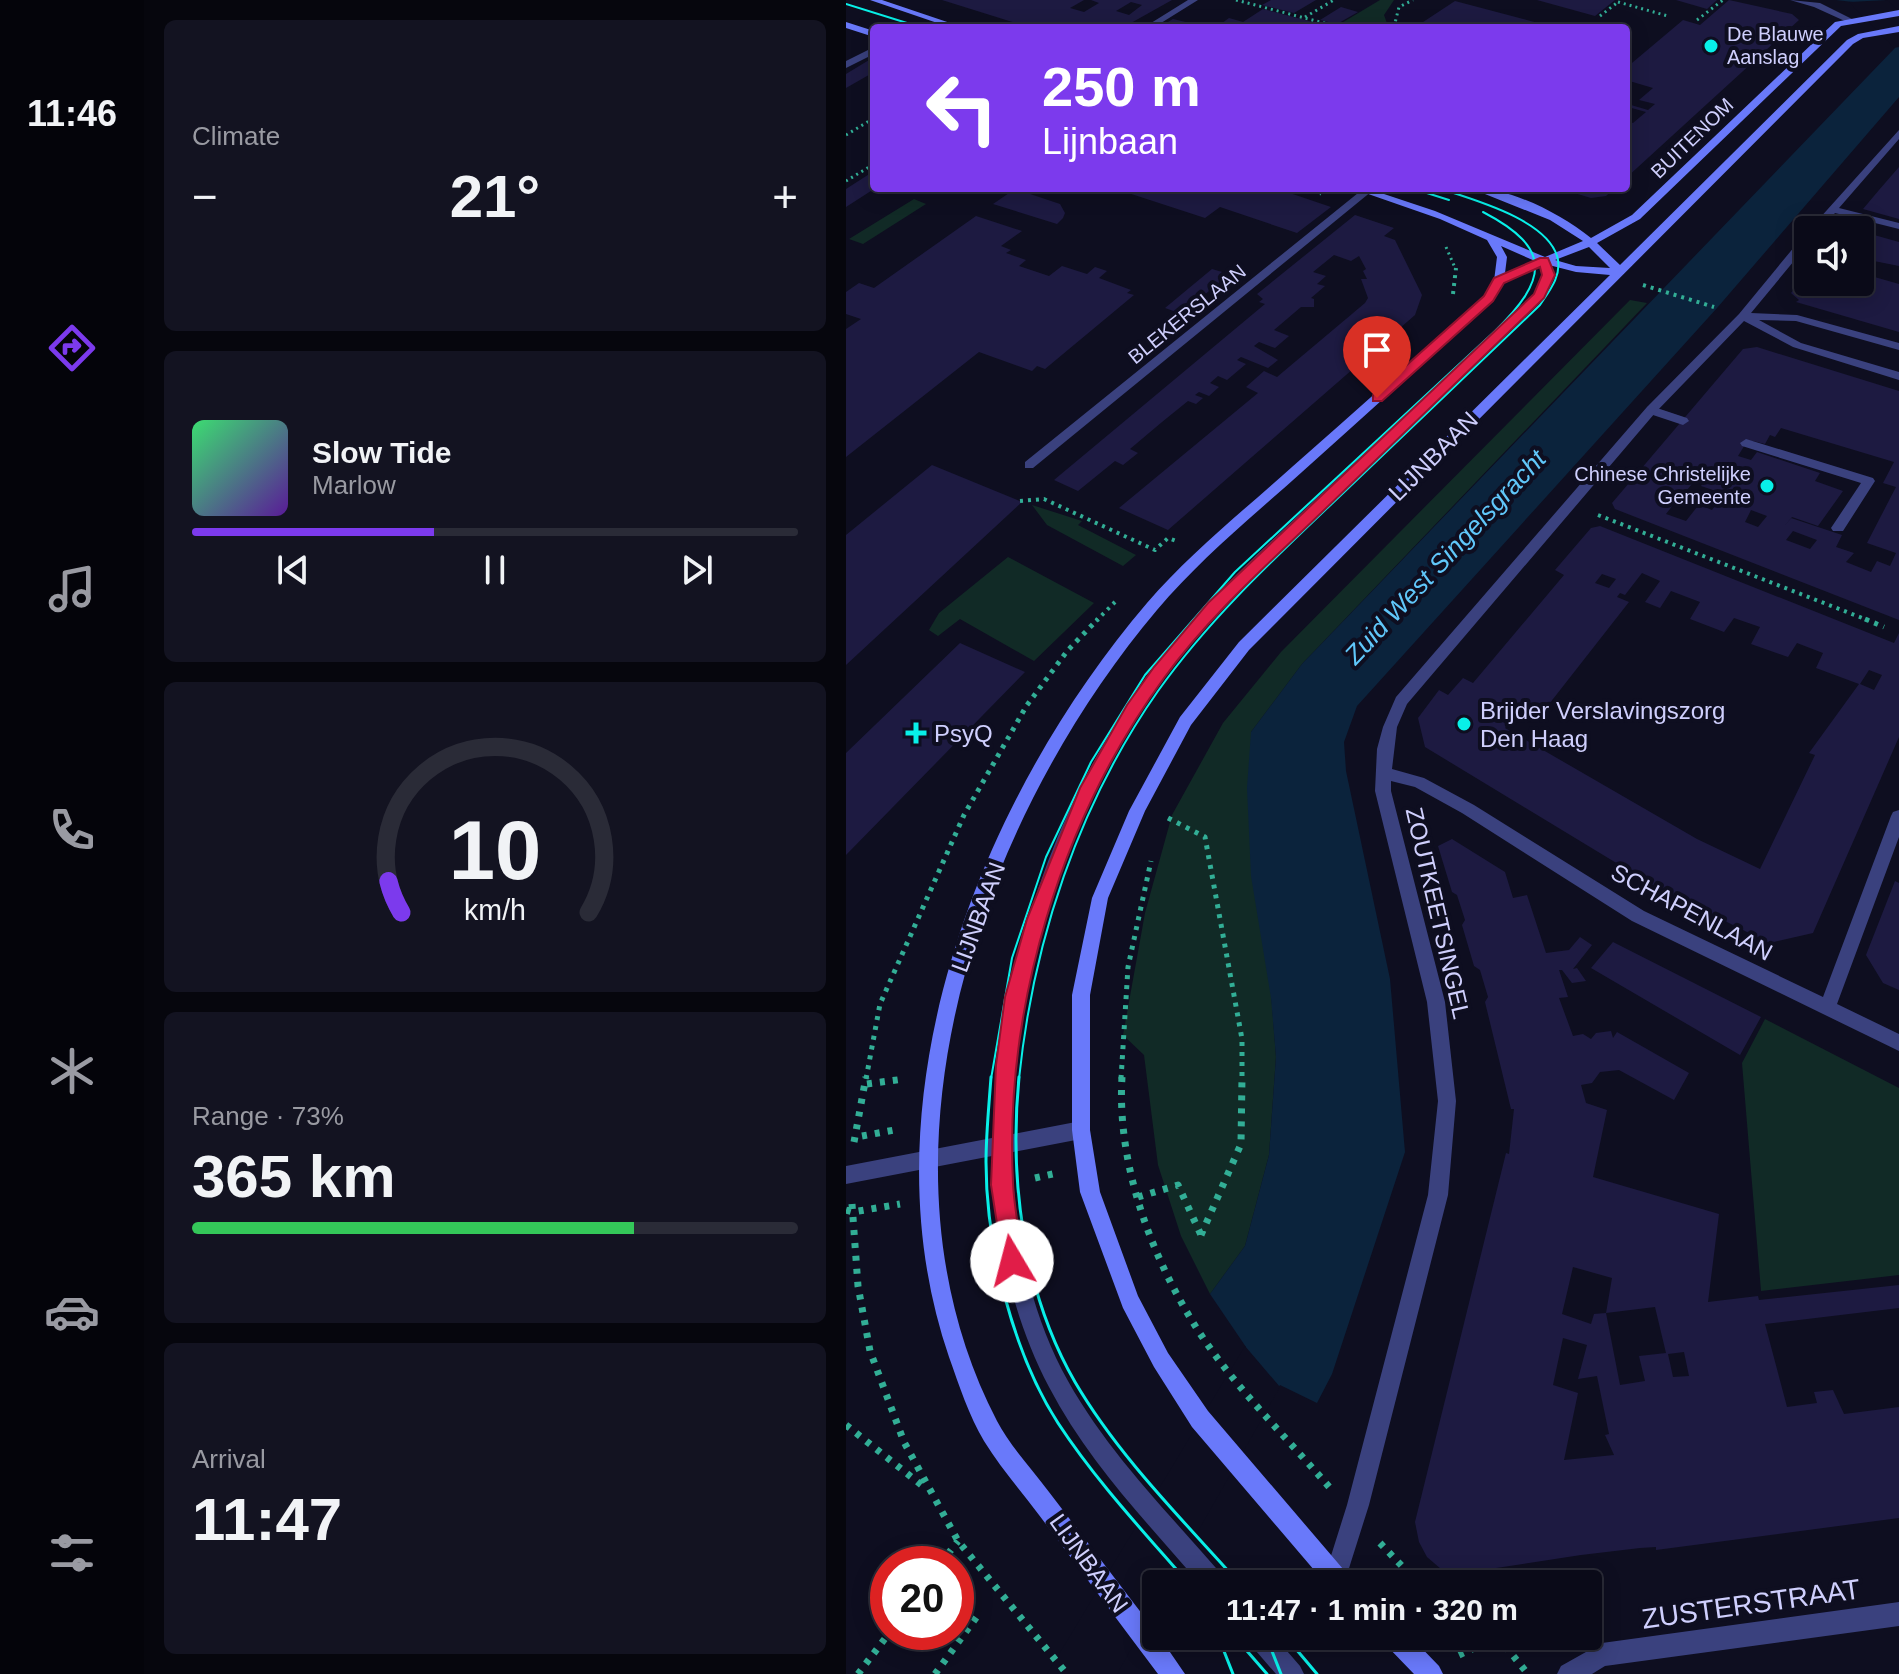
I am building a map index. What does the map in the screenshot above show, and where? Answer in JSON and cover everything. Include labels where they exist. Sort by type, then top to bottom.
[{"type":"main road","points":[[874,0],[949,24]]},
{"type":"main road","name":"BUITENOM","points":[[1544,260],[1592,242],[1636,217],[1826,33],[1850,20],[1899,13]]},
{"type":"main road","points":[[846,25],[870,33]]},
{"type":"main road","name":"BUITENOM","points":[[1619,271],[1850,42],[1878,32],[1899,29]]},
{"type":"main road","points":[[1367,192],[1490,236],[1544,260],[1582,271],[1619,271]]},
{"type":"main road","points":[[1487,192],[1540,209],[1592,242],[1619,271]]},
{"type":"main road","points":[[1490,236],[1502,257],[1499,281]]},
{"type":"main road","name":"LIJNBAAN","points":[[1173,1674],[991,1433],[972,1392],[945,1315],[932,1246],[928,1123],[947,1005],[970,932],[1012,825],[1057,739],[1152,606],[1221,537],[1489,298],[1499,281],[1544,260]]},
{"type":"main road","name":"LIJNBAAN","points":[[1329,1570],[1200,1419],[1161,1360],[1130,1301],[1090,1192],[1081,1130],[1081,995],[1100,898],[1137,811],[1185,721],[1244,646],[1619,271]]},
{"type":"main road","points":[[1407,1650],[1431,1674]]},
{"type":"street","points":[[1154,24],[1194,0]]},
{"type":"street","points":[[1794,0],[1817,5],[1850,20]]},
{"type":"street","points":[[846,65],[870,52]]},
{"type":"street","points":[[1826,216],[1899,133]]},
{"type":"street","name":"BLEKERSLAAN","points":[[1029,465],[1359,192]]},
{"type":"street","points":[[1832,209],[1899,226]]},
{"type":"street","name":"ZOUTKEETSINGEL","points":[[1341,1570],[1438,1195],[1447,1101],[1436,1002],[1383,791],[1390,727],[1401,701],[1651,410],[1743,316],[1794,254]]},
{"type":"street","name":"LIJNBAAN","points":[[1203,1570],[1087,1436],[1054,1376],[1029,1320],[1012,1261],[1002,1185],[1007,1065],[1015,997],[1036,919],[1086,793],[1133,709],[1160,671],[1214,607],[1540,295],[1549,275],[1544,260]]},
{"type":"street","points":[[1743,316],[1797,318],[1899,347]]},
{"type":"street","points":[[1743,316],[1797,345],[1899,376]]},
{"type":"street","points":[[1651,410],[1683,421]]},
{"type":"street","points":[[1746,443],[1869,481],[1838,528]]},
{"type":"street","name":"SCHAPENLAAN","points":[[1383,773],[1431,789],[1638,916],[1667,927],[1899,1043]]},
{"type":"street","points":[[1827,1009],[1899,816]]},
{"type":"street","points":[[846,1175],[1081,1130]]},
{"type":"street","name":"ZUSTERSTRAAT","points":[[1569,1674],[1602,1655],[1899,1614]]},
{"type":"street","points":[[1271,1650],[1292,1674]]},
{"type":"path","points":[[1236,0],[1327,24]]},
{"type":"path","points":[[1247,3],[1251,0]]},
{"type":"path","points":[[1304,18],[1334,0]]},
{"type":"path","points":[[1396,24],[1399,7],[1413,0]]},
{"type":"path","points":[[1697,20],[1723,0]]},
{"type":"path","points":[[1600,16],[1620,1],[1668,16]]},
{"type":"path","points":[[846,135],[870,120]]},
{"type":"path","points":[[846,181],[870,166]]},
{"type":"path","points":[[1638,284],[1719,309]]},
{"type":"path","points":[[1020,501],[1044,499],[1155,550],[1168,538],[1178,542]]},
{"type":"path","points":[[1571,503],[1884,627]]},
{"type":"path","points":[[1138,1197],[1178,1185],[1201,1235],[1241,1144],[1242,1039],[1205,837],[1168,818],[1163,830]]},
{"type":"path","points":[[1153,853],[1128,967],[1121,1087],[1126,1160],[1138,1197],[1188,1314],[1229,1371],[1266,1413]]},
{"type":"path","points":[[846,1425],[927,1490],[958,1541],[1067,1674]]},
{"type":"path","points":[[954,1546],[958,1541]]},
{"type":"path","points":[[935,1674],[981,1611]]},
{"type":"path","points":[[858,1674],[876,1650]]},
{"type":"path","points":[[1508,1650],[1528,1674]]},
{"type":"green space","points":[[1380,0],[1394,0],[1384,15],[1387,24],[1340,24]]},
{"type":"green space","points":[[914,199],[926,204],[863,244],[849,239]]},
{"type":"green space","points":[[1630,300],[1647,303],[1302,664],[1251,732],[1276,1057],[1269,1155],[1245,1246],[1210,1294],[1181,1236],[1158,1165],[1144,1055],[1123,1035],[1145,913],[1172,815],[1223,723],[1281,652]]},
{"type":"green space","points":[[1032,505],[1082,521],[1078,525],[1136,555],[1123,566],[1047,525]]},
{"type":"green space","points":[[1008,557],[1094,603],[1034,661],[960,619],[938,636],[929,630],[939,613]]},
{"type":"green space","points":[[1765,1019],[1899,1088],[1899,1275],[1761,1291],[1742,1063]]},
{"type":"water","name":"Zuid West Singelsgracht","points":[[1836,0],[1885,0],[1899,14],[1899,97],[1717,308],[1357,706],[1344,742],[1346,771],[1390,979],[1405,1152],[1332,1374],[1317,1403],[1280,1385],[1165,1570],[1142,1570],[1142,1596],[1049,1674],[1246,1347],[1210,1294],[1245,1246],[1269,1155],[1276,1057],[1271,998],[1251,876],[1247,788],[1251,732],[1302,664],[1895,48],[1853,2]]},
{"type":"pier","points":[[1887,0],[1899,11],[1899,47],[1894,48],[1849,2]]},
{"type":"pier","points":[[1245,1346],[1280,1387],[1176,1570],[1142,1570],[1142,1630],[1117,1674],[1047,1674]]},
{"type":"building","points":[[942,0],[1084,0],[1070,8],[1084,12],[1099,3],[1091,0],[1172,0],[1129,24],[1019,24]],"holes":[[[1131,2],[1142,5],[1129,15],[1116,11]]]},
{"type":"building","points":[[1271,0],[1316,0],[1294,13],[1262,5]]},
{"type":"building","points":[[1537,0],[1615,0],[1595,16]]},
{"type":"building","points":[[1676,0],[1717,0],[1707,9]]},
{"type":"building","name":"De Blauwe Aanslag","points":[[1729,0],[1792,14],[1799,20],[1630,174],[1630,122],[1646,112],[1630,106],[1648,110],[1655,104],[1639,100],[1653,88],[1630,81],[1630,65],[1683,20],[1700,25]]},
{"type":"building","points":[[1455,1],[1542,24],[1420,24]]},
{"type":"building","points":[[1341,7],[1358,12],[1337,24],[1320,20]]},
{"type":"building","points":[[1263,9],[1320,24],[1221,24],[1229,18],[1243,22]]},
{"type":"building","points":[[1173,19],[1192,24],[1165,24]]},
{"type":"building","points":[[870,59],[870,74],[846,88],[846,74]]},
{"type":"building","points":[[1899,167],[1899,219],[1863,209],[1879,190]]},
{"type":"building","points":[[870,174],[870,192],[846,207],[846,189]]},
{"type":"building","points":[[1011,192],[1024,192],[1060,204],[1065,213],[1057,224],[993,204]]},
{"type":"building","points":[[1125,192],[1287,192],[1331,207],[1297,233],[1220,207],[1205,218]]},
{"type":"building","points":[[1571,192],[1610,192],[1606,196],[1591,198]]},
{"type":"building","points":[[1355,215],[1394,228],[1384,236],[1395,240],[1422,295],[1415,315],[1168,530],[1119,508],[1258,393],[1246,387],[1264,371],[1277,377],[1365,303],[1368,298],[1361,279],[1367,279],[1363,271],[1366,269],[1359,256],[1351,261],[1334,255],[1313,272],[1326,276],[1317,284],[1325,286],[1311,298],[1314,299],[1314,307],[1301,307],[1274,330],[1289,336],[1275,348],[1259,342],[1254,346],[1278,360],[1268,368],[1241,357],[1237,360],[1246,364],[1227,380],[1218,376],[1210,383],[1219,387],[1209,396],[1199,392],[1195,395],[1203,398],[1196,404],[1188,401],[1162,422],[1130,449],[1138,453],[1123,465],[1115,461],[1078,491],[1054,480],[1265,304],[1259,302],[1263,299],[1257,294]]},
{"type":"building","points":[[976,216],[1022,231],[1001,246],[1011,250],[1006,253],[1026,260],[1019,266],[1049,276],[1062,266],[1087,274],[1095,267],[1107,271],[1099,278],[1131,290],[1127,293],[1134,295],[1045,369],[1037,366],[1032,371],[979,352],[846,457],[846,329],[861,319],[846,314],[846,292],[859,283],[874,288]]},
{"type":"building","points":[[1874,235],[1899,242],[1899,266],[1874,261]]},
{"type":"building","points":[[1212,269],[1229,274],[1182,314],[1165,308]]},
{"type":"building","points":[[1874,277],[1899,284],[1899,332],[1796,302],[1799,300],[1794,296],[1874,296]]},
{"type":"building","points":[[1757,347],[1899,391],[1899,620],[1615,509],[1612,503],[1743,349]],"holes":[[[1781,428],[1894,462],[1883,483],[1896,487],[1867,543],[1896,553],[1890,566],[1877,561],[1871,572],[1846,562],[1854,553],[1836,547],[1842,535],[1792,517],[1818,526],[1843,491],[1815,481],[1820,473],[1757,452],[1751,460],[1738,456],[1746,443],[1765,444],[1770,435],[1775,437]],[[1696,479],[1704,482],[1701,486],[1716,491],[1712,496],[1720,499],[1712,510],[1700,505],[1706,496],[1687,490]],[[1680,496],[1685,498],[1682,502],[1697,507],[1686,521],[1666,514]],[[1751,510],[1767,516],[1758,527],[1745,522]],[[1793,531],[1817,540],[1810,549],[1786,540]]]},
{"type":"building","points":[[932,465],[1022,502],[846,665],[846,535]]},
{"type":"building","points":[[1600,526],[1894,643],[1899,633],[1899,737],[1813,933],[1769,943],[1651,884],[1425,747],[1418,718],[1439,690],[1448,695],[1463,678],[1473,683],[1564,575],[1555,570],[1591,528]],"holes":[[[1642,573],[1660,581],[1645,602],[1660,608],[1671,591],[1700,602],[1690,619],[1724,632],[1734,618],[1760,627],[1751,644],[1788,657],[1797,643],[1823,653],[1816,668],[1859,684],[1809,753],[1815,755],[1760,869],[1697,839],[1505,728],[1519,711],[1536,719],[1546,708],[1629,602],[1617,597],[1620,593],[1625,595]],[[1602,574],[1616,579],[1609,588],[1595,583]],[[1869,670],[1882,675],[1874,690],[1860,684]]]},
{"type":"building","name":"PsyQ","points":[[960,643],[1025,672],[846,855],[846,753]]},
{"type":"building","points":[[1452,839],[1505,872],[1513,898],[1527,895],[1546,953],[1569,950],[1580,937],[1592,945],[1573,969],[1577,968],[1586,981],[1572,983],[1559,970],[1568,997],[1559,998],[1573,1036],[1583,1034],[1591,1039],[1596,1033],[1611,1031],[1613,1038],[1617,1032],[1689,1073],[1674,1100],[1619,1070],[1600,1072],[1592,1083],[1581,1085],[1586,1103],[1607,1110],[1593,1177],[1719,1214],[1708,1302],[1758,1296],[1759,1300],[1899,1285],[1899,1308],[1765,1324],[1787,1407],[1817,1403],[1814,1392],[1833,1390],[1844,1414],[1899,1407],[1899,1518],[1656,1550],[1656,1547],[1640,1548],[1581,1555],[1483,1570],[1441,1569],[1427,1557],[1419,1542],[1415,1522],[1506,1153],[1509,1154],[1514,1109],[1511,1109],[1485,1002],[1488,997],[1480,970],[1474,966],[1457,895],[1452,892],[1438,846]],"holes":[[[1573,1267],[1612,1278],[1606,1313],[1594,1314],[1591,1324],[1562,1314]],[[1655,1307],[1666,1353],[1639,1356],[1645,1381],[1620,1385],[1606,1313]],[[1563,1338],[1587,1345],[1578,1379],[1597,1376],[1609,1434],[1605,1435],[1614,1455],[1564,1460],[1578,1393],[1553,1385]],[[1684,1352],[1689,1376],[1673,1377],[1668,1354]]]},
{"type":"building","points":[[1895,881],[1899,883],[1899,990],[1883,983],[1866,955]]},
{"type":"building","points":[[1613,942],[1761,1017],[1740,1055],[1591,968]]},
{"type":"tram line","points":[[846,4],[910,24]]},
{"type":"tram line","points":[[1424,192],[1449,200]]},
{"type":"tram line","points":[[1019,1079],[1035,977],[1064,876],[1104,780],[1158,691],[1199,638],[1244,590],[1540,305],[1554,284],[1558,260],[1541,233],[1508,213],[1450,192]]},
{"type":"tram line","points":[[991,1079],[1012,958],[1046,857],[1091,762],[1145,675],[1235,572],[1495,331],[1525,296],[1533,281],[1535,266],[1532,252],[1522,239],[1483,212]]},
{"type":"tram line","points":[[991,1077],[987,1194],[997,1263],[1015,1332],[1042,1395],[1058,1423],[1121,1506],[1177,1570]]},
{"type":"tram line","points":[[1019,1077],[1016,1155],[1024,1234],[1043,1311],[1057,1347],[1075,1382],[1111,1436],[1227,1570]]},
{"type":"tram line","points":[[1224,1650],[1233,1674]]},
{"type":"tram line","points":[[1246,1650],[1267,1674]]},
{"type":"tram line","points":[[1272,1650],[1281,1674]]},
{"type":"tram line","points":[[1297,1650],[1317,1674]]},
{"type":"place","name":"De Blauwe Aanslag","points":[[1711,46]]},
{"type":"place","name":"Chinese Christelijke Gemeente","points":[[1767,486]]},
{"type":"place","name":"Brijder Verslavingszorg Den Haag","points":[[1464,724]]},
{"type":"place","name":"PsyQ","points":[[916,733]]},
{"type":"route","points":[[1012,1261],[1002,1185],[1002,1144],[1015,997],[1036,919],[1086,793],[1133,709],[1160,671],[1214,607],[1272,548],[1540,295],[1549,275],[1544,260],[1499,281],[1489,298],[1377,398]]}]
